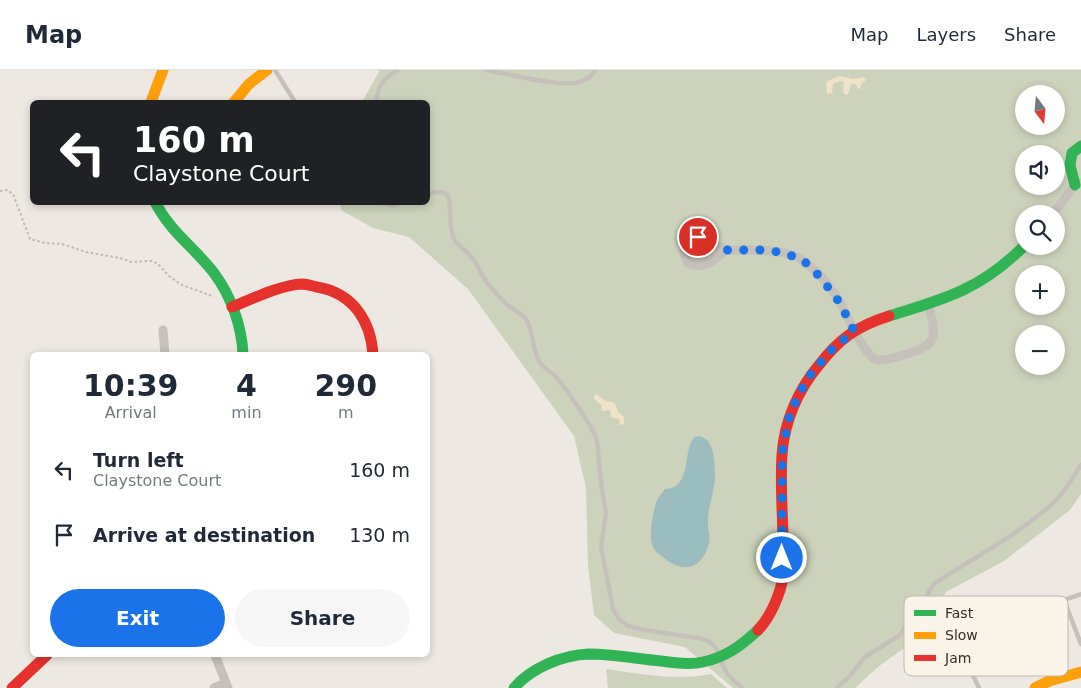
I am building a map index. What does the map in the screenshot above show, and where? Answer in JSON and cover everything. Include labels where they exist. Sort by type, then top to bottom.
[{"type":"street","points":[[152,100],[163,70]]},
{"type":"street","points":[[235,100],[242,90],[257,76],[267,70]]},
{"type":"street","points":[[1060,205],[1078,184],[1070,165],[1072,153],[1081,146]]},
{"type":"street","points":[[157,205],[174,234],[212,270],[232,307],[241,332],[243,352]]},
{"type":"street","points":[[726,250],[702,266],[688,264],[684,253],[687,242],[698,237],[726,250],[784,253],[803,260],[820,277],[840,303],[854,331],[876,360],[885,360],[925,347],[932,341],[934,331],[928,304]]},
{"type":"street","points":[[514,688],[519,682],[540,668],[562,658],[588,654],[679,663],[701,663],[720,657],[740,647],[765,624],[774,604],[782,576],[782,453],[790,413],[807,379],[830,351],[854,331],[868,323],[928,304],[966,289],[1015,255]]},
{"type":"street","points":[[232,307],[280,289],[302,284],[331,289],[351,302],[364,319],[372,339],[373,352]]},
{"type":"street","points":[[163,330],[165,352]]},
{"type":"street","points":[[12,688],[46,657]]},
{"type":"street","points":[[214,688],[227,686],[216,657]]},
{"type":"street","points":[[1068,676],[1081,672]]},
{"type":"street","points":[[1035,688],[1049,681],[1067,676]]},
{"type":"lane","points":[[275,70],[294,100]]},
{"type":"lane","points":[[377,100],[384,78],[397,70]]},
{"type":"lane","points":[[486,70],[550,82],[575,83],[585,80],[595,70]]},
{"type":"lane","points":[[430,193],[436,190],[447,194],[450,204],[449,225],[455,241],[474,259],[489,286],[508,306],[523,316],[528,323],[537,357],[542,365],[555,375],[594,432],[597,440],[606,513],[600,547],[613,609],[619,619],[628,626],[639,630],[706,640],[715,644],[726,672],[742,688]]},
{"type":"lane","points":[[926,596],[934,584],[1003,540],[1056,501],[1081,465]]},
{"type":"lane","points":[[1068,599],[1081,594]]},
{"type":"lane","points":[[1068,610],[1081,644]]},
{"type":"lane","points":[[837,688],[850,676],[865,657],[900,634],[904,628]]},
{"type":"lane","points":[[973,676],[979,688]]},
{"type":"path","points":[[0,191],[8,190],[13,194],[30,239],[45,244],[62,244],[86,252],[120,258],[131,262],[152,261],[180,284],[212,296]]},
{"type":"green space","points":[[380,70],[1081,70],[1081,494],[1070,510],[1004,561],[946,592],[943,596],[904,596],[904,648],[879,666],[855,688],[733,688],[685,647],[614,633],[594,615],[588,566],[586,488],[574,436],[468,289],[409,237],[373,228],[341,210],[340,205],[430,205],[430,100],[363,100]]},
{"type":"green space","points":[[606,669],[672,677],[711,674],[727,688],[608,688]]},
{"type":"sand","points":[[840,76],[853,79],[864,77],[866,80],[862,83],[859,90],[855,84],[851,84],[846,95],[843,93],[844,82],[840,81],[833,84],[832,93],[827,94],[827,81]]},
{"type":"sand","points":[[596,394],[606,401],[615,403],[618,412],[624,417],[624,424],[620,425],[619,419],[611,417],[610,410],[602,411],[601,405],[594,399]]},
{"type":"water","points":[[699,436],[708,441],[714,460],[714,484],[708,520],[709,540],[702,559],[691,566],[685,567],[671,563],[655,550],[651,536],[652,522],[658,498],[665,489],[674,487],[679,483],[685,469],[690,444],[694,437]]},
{"type":"traffic: fast","points":[[1075,185],[1070,165],[1072,153],[1081,146]]},
{"type":"traffic: fast","points":[[157,205],[168,223],[214,273],[226,291],[238,322],[243,352]]},
{"type":"traffic: fast","points":[[889,316],[937,301],[973,285],[1015,254]]},
{"type":"traffic: fast","points":[[514,688],[529,674],[538,669],[558,660],[579,655],[607,655],[682,663],[703,662],[733,650],[758,630]]},
{"type":"traffic: slow","points":[[152,100],[163,70]]},
{"type":"traffic: slow","points":[[236,100],[249,84],[267,70]]},
{"type":"traffic: slow","points":[[1068,676],[1081,672]]},
{"type":"traffic: slow","points":[[1035,688],[1049,681],[1067,676]]},
{"type":"traffic: jam","points":[[232,307],[266,293],[293,285],[306,284],[330,290],[341,295],[358,311],[368,331],[372,352]]},
{"type":"traffic: jam","points":[[758,630],[767,619],[774,605],[783,576],[782,455],[783,443],[793,407],[811,375],[834,348],[858,329],[889,316]]},
{"type":"traffic: jam","points":[[12,688],[45,657]]},
{"type":"route","points":[[698,237],[706,239],[726,250],[766,250],[784,253],[803,260],[820,277],[840,303],[854,331],[830,351],[807,379],[790,413],[782,453],[782,558]]}]
